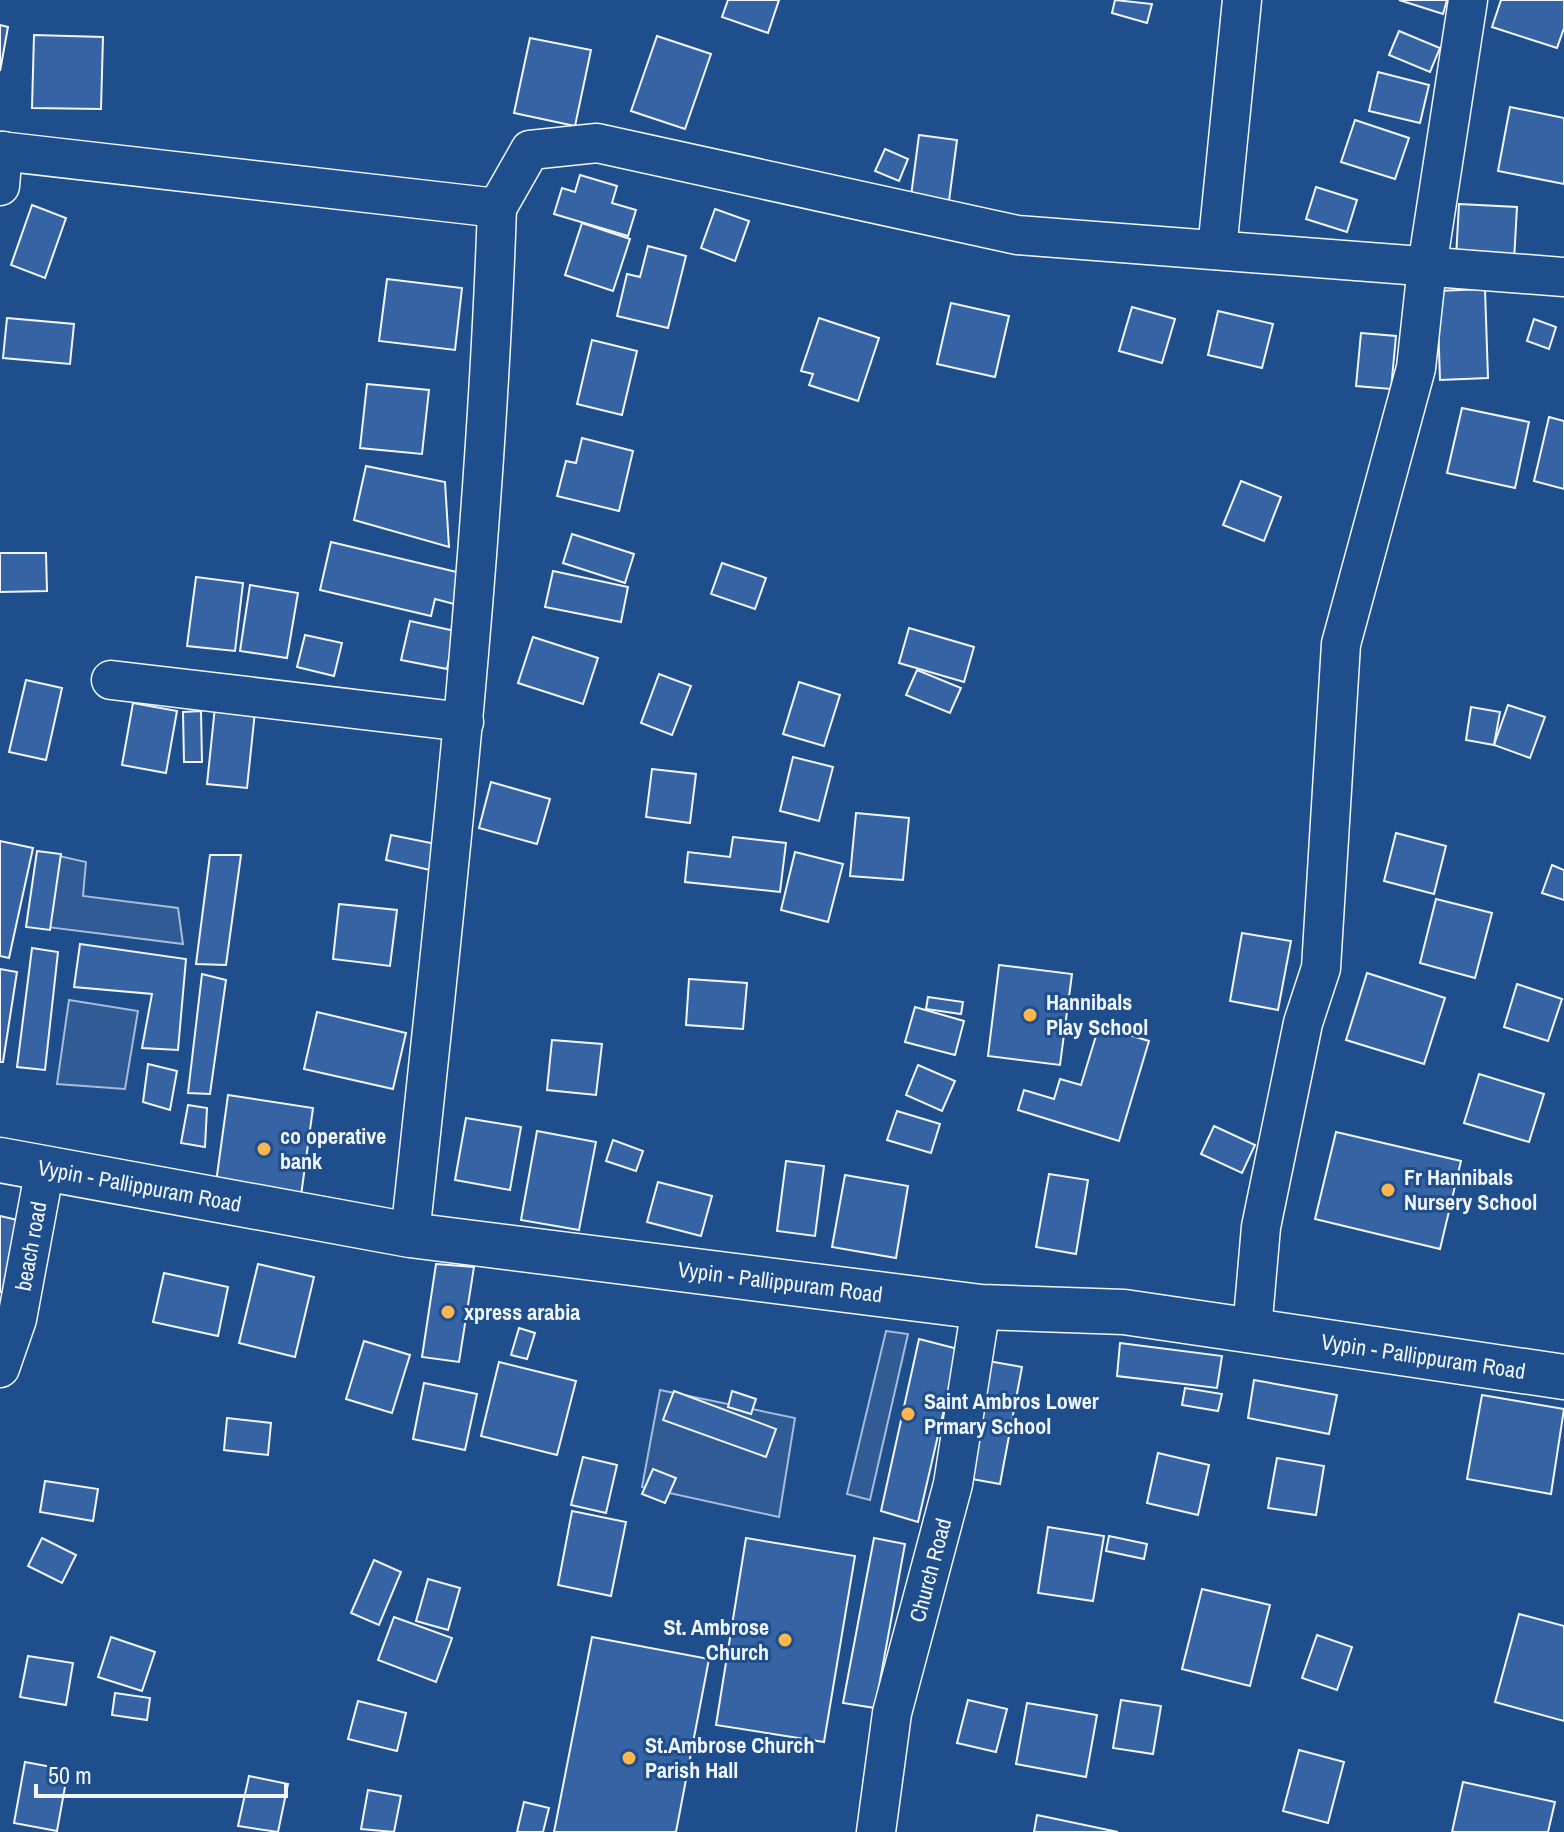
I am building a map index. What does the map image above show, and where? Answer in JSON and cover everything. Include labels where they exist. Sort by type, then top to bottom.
[{"type":"main road","name":"Vypin - Pallippuram Road","points":[[0,1160],[410,1235],[981,1307],[1124,1312],[1564,1377]]},
{"type":"street","points":[[1217,250],[1242,0]]},
{"type":"street","points":[[1252,1330],[1261,1227],[1303,1023],[1321,968],[1341,644],[1416,368],[1427,267],[1468,0]]},
{"type":"street","points":[[410,1235],[464,722],[492,358],[497,208],[530,150],[597,143],[1017,235],[1564,277]]},
{"type":"street","points":[[1,163],[497,208]]},
{"type":"street","points":[[111,680],[464,722]]},
{"type":"street","name":"beach road","points":[[0,1368],[17,1319],[45,1168]]},
{"type":"street","name":"Church Road","points":[[876,1832],[892,1713],[953,1484],[981,1307]]},
{"type":"shaded area","points":[[50,854],[86,862],[83,896],[178,908],[183,944],[39,926]]},
{"type":"shaded area","points":[[69,1000],[138,1011],[125,1089],[57,1084]]},
{"type":"shaded area","points":[[886,1331],[908,1334],[870,1500],[847,1494]]},
{"type":"shaded area","points":[[660,1390],[795,1418],[779,1517],[642,1487]]},
{"type":"building","points":[[728,0],[779,0],[768,33],[722,17]]},
{"type":"building","points":[[1115,0],[1152,4],[1147,23],[1112,13]]},
{"type":"building","points":[[1399,0],[1447,0],[1443,14]]},
{"type":"building","points":[[1501,0],[1564,0],[1564,28],[1557,48],[1492,27]]},
{"type":"building","points":[[0,25],[8,27],[0,71]]},
{"type":"building","points":[[1399,31],[1440,48],[1430,72],[1389,55]]},
{"type":"building","points":[[34,35],[103,37],[101,109],[32,108]]},
{"type":"building","points":[[657,36],[711,54],[685,129],[631,111]]},
{"type":"building","points":[[530,38],[591,50],[575,126],[514,113]]},
{"type":"building","points":[[1378,72],[1429,85],[1420,123],[1369,111]]},
{"type":"building","points":[[1510,107],[1564,118],[1564,184],[1498,171]]},
{"type":"building","points":[[1355,120],[1409,138],[1395,179],[1341,162]]},
{"type":"building","points":[[919,135],[957,140],[949,201],[911,196]]},
{"type":"building","points":[[885,149],[908,159],[899,181],[875,171]]},
{"type":"building","points":[[580,175],[617,186],[612,203],[636,210],[628,236],[554,214],[562,188],[575,192]]},
{"type":"building","points":[[1316,187],[1357,200],[1347,232],[1306,219]]},
{"type":"building","points":[[1459,204],[1517,207],[1514,261],[1456,258]]},
{"type":"building","points":[[32,205],[66,218],[45,278],[11,265]]},
{"type":"building","points":[[715,209],[749,221],[735,261],[701,248]]},
{"type":"building","points":[[582,223],[630,239],[613,291],[565,275]]},
{"type":"building","points":[[648,246],[686,256],[668,328],[617,316],[627,274],[640,277]]},
{"type":"building","points":[[387,279],[462,288],[455,350],[379,341]]},
{"type":"building","points":[[1485,289],[1488,378],[1440,380],[1437,291]]},
{"type":"building","points":[[951,303],[1009,316],[995,377],[937,364]]},
{"type":"building","points":[[1132,307],[1175,319],[1162,363],[1119,351]]},
{"type":"building","points":[[1218,311],[1273,324],[1262,368],[1208,355]]},
{"type":"building","points":[[7,318],[74,324],[70,364],[3,358]]},
{"type":"building","points":[[819,318],[879,338],[858,401],[809,385],[813,374],[801,371]]},
{"type":"building","points":[[1534,319],[1556,327],[1549,349],[1527,341]]},
{"type":"building","points":[[1361,333],[1396,336],[1391,389],[1356,386]]},
{"type":"building","points":[[592,340],[637,351],[622,415],[577,404]]},
{"type":"building","points":[[367,384],[429,390],[422,454],[360,448]]},
{"type":"building","points":[[1462,408],[1529,422],[1515,488],[1447,473]]},
{"type":"building","points":[[1549,417],[1564,421],[1564,489],[1534,481]]},
{"type":"building","points":[[582,438],[633,451],[619,511],[557,496],[566,461],[576,463]]},
{"type":"building","points":[[366,466],[445,482],[449,547],[354,520]]},
{"type":"building","points":[[1241,481],[1281,497],[1264,541],[1223,525]]},
{"type":"building","points":[[572,534],[634,554],[625,583],[563,563]]},
{"type":"building","points":[[331,542],[465,574],[458,605],[435,599],[431,616],[320,590]]},
{"type":"building","points":[[0,553],[46,553],[47,591],[0,592]]},
{"type":"building","points":[[722,563],[766,578],[755,609],[711,594]]},
{"type":"building","points":[[553,571],[628,587],[621,622],[545,607]]},
{"type":"building","points":[[196,577],[243,583],[235,651],[187,646]]},
{"type":"building","points":[[250,585],[298,593],[287,658],[240,651]]},
{"type":"building","points":[[410,621],[455,631],[447,669],[401,660]]},
{"type":"building","points":[[909,628],[974,647],[964,682],[899,663]]},
{"type":"building","points":[[305,635],[342,643],[334,676],[297,667]]},
{"type":"building","points":[[533,637],[598,658],[583,704],[518,683]]},
{"type":"building","points":[[917,670],[961,688],[950,713],[906,695]]},
{"type":"building","points":[[659,674],[691,686],[672,735],[641,723]]},
{"type":"building","points":[[26,680],[62,688],[46,760],[9,752]]},
{"type":"building","points":[[799,682],[840,695],[824,746],[783,734]]},
{"type":"building","points":[[216,697],[256,702],[247,788],[207,784]]},
{"type":"building","points":[[133,703],[177,711],[166,773],[122,765]]},
{"type":"building","points":[[1508,705],[1545,717],[1530,758],[1494,745]]},
{"type":"building","points":[[1471,707],[1500,712],[1494,745],[1466,740]]},
{"type":"building","points":[[201,711],[202,762],[184,762],[183,712]]},
{"type":"building","points":[[793,757],[833,767],[819,821],[780,811]]},
{"type":"building","points":[[652,769],[696,774],[690,823],[646,817]]},
{"type":"building","points":[[491,782],[550,799],[537,844],[479,828]]},
{"type":"building","points":[[856,813],[909,818],[903,880],[850,876]]},
{"type":"building","points":[[1396,833],[1446,846],[1434,894],[1384,881]]},
{"type":"building","points":[[391,835],[436,844],[430,870],[386,860]]},
{"type":"building","points":[[733,837],[786,843],[780,892],[685,882],[688,852],[730,857]]},
{"type":"building","points":[[0,841],[33,848],[9,958],[0,956]]},
{"type":"building","points":[[37,851],[61,854],[50,930],[26,927]]},
{"type":"building","points":[[795,852],[843,864],[828,922],[781,910]]},
{"type":"building","points":[[210,855],[241,855],[226,965],[196,964]]},
{"type":"building","points":[[1552,865],[1564,870],[1564,900],[1542,893]]},
{"type":"building","points":[[1436,899],[1492,913],[1475,978],[1420,963]]},
{"type":"building","points":[[339,904],[397,910],[390,966],[333,959]]},
{"type":"building","points":[[1242,933],[1291,941],[1278,1010],[1230,1001]]},
{"type":"building","points":[[80,944],[186,959],[178,1050],[142,1048],[152,994],[74,987]]},
{"type":"building","points":[[32,948],[58,952],[45,1070],[17,1067]]},
{"type":"building","name":"Hannibals Play School","points":[[999,965],[1072,974],[1060,1065],[988,1056]]},
{"type":"building","points":[[0,969],[17,972],[3,1062],[0,1062]]},
{"type":"building","points":[[1367,973],[1445,998],[1424,1064],[1346,1040]]},
{"type":"building","points":[[202,974],[226,980],[210,1094],[188,1093]]},
{"type":"building","points":[[689,979],[747,983],[743,1029],[686,1025]]},
{"type":"building","points":[[1517,984],[1562,999],[1548,1041],[1504,1027]]},
{"type":"building","points":[[928,997],[963,1002],[961,1014],[926,1009]]},
{"type":"building","points":[[915,1007],[964,1021],[955,1055],[905,1042]]},
{"type":"building","points":[[317,1012],[406,1033],[393,1089],[304,1069]]},
{"type":"building","points":[[1099,1026],[1149,1041],[1119,1141],[1018,1110],[1024,1090],[1054,1099],[1060,1079],[1081,1085]]},
{"type":"building","points":[[552,1040],[602,1044],[596,1095],[547,1090]]},
{"type":"building","points":[[148,1064],[177,1071],[170,1110],[143,1102]]},
{"type":"building","points":[[918,1065],[955,1081],[942,1111],[906,1095]]},
{"type":"building","points":[[1479,1074],[1544,1094],[1529,1142],[1464,1123]]},
{"type":"building","name":"co operative bank","points":[[228,1095],[313,1108],[300,1203],[215,1190]]},
{"type":"building","points":[[188,1105],[207,1108],[205,1147],[181,1143]]},
{"type":"building","points":[[897,1111],[940,1124],[931,1153],[887,1140]]},
{"type":"building","points":[[466,1118],[521,1127],[510,1190],[455,1180]]},
{"type":"building","points":[[1214,1126],[1255,1145],[1242,1173],[1201,1154]]},
{"type":"building","points":[[537,1131],[596,1142],[579,1230],[521,1220]]},
{"type":"building","name":"Fr Hannibals Nursery School","points":[[1336,1132],[1461,1161],[1440,1249],[1315,1219]]},
{"type":"building","points":[[613,1140],[643,1151],[636,1171],[606,1161]]},
{"type":"building","points":[[786,1161],[824,1166],[815,1236],[777,1231]]},
{"type":"building","points":[[1049,1174],[1088,1180],[1076,1254],[1036,1247]]},
{"type":"building","points":[[845,1175],[908,1186],[896,1258],[832,1247]]},
{"type":"building","points":[[658,1182],[712,1196],[701,1236],[647,1222]]},
{"type":"building","points":[[0,1216],[22,1221],[3,1293],[0,1292]]},
{"type":"building","points":[[258,1264],[314,1277],[295,1357],[239,1343]]},
{"type":"building","name":"xpress arabia","points":[[436,1264],[474,1267],[459,1362],[422,1357]]},
{"type":"building","points":[[164,1273],[228,1287],[218,1336],[153,1322]]},
{"type":"building","points":[[519,1328],[535,1333],[527,1359],[511,1355]]},
{"type":"building","points":[[919,1339],[958,1349],[918,1522],[881,1511]]},
{"type":"building","points":[[364,1341],[410,1355],[392,1413],[346,1399]]},
{"type":"building","points":[[1120,1343],[1222,1356],[1217,1388],[1117,1376]]},
{"type":"building","points":[[988,1361],[1022,1367],[1000,1484],[966,1478]]},
{"type":"building","points":[[499,1362],[576,1381],[557,1455],[481,1436]]},
{"type":"building","points":[[1254,1380],[1337,1395],[1329,1434],[1248,1418]]},
{"type":"building","points":[[424,1383],[477,1394],[465,1450],[413,1439]]},
{"type":"building","points":[[1185,1388],[1222,1394],[1218,1411],[1182,1405]]},
{"type":"building","points":[[674,1391],[776,1429],[766,1457],[663,1420]]},
{"type":"building","points":[[732,1391],[756,1399],[751,1414],[728,1407]]},
{"type":"building","points":[[1482,1395],[1564,1409],[1551,1494],[1467,1479]]},
{"type":"building","points":[[227,1418],[271,1423],[268,1455],[224,1450]]},
{"type":"building","points":[[1158,1453],[1209,1465],[1198,1515],[1147,1503]]},
{"type":"building","points":[[583,1457],[617,1465],[606,1513],[571,1505]]},
{"type":"building","points":[[1277,1458],[1324,1466],[1316,1515],[1268,1508]]},
{"type":"building","points":[[653,1469],[676,1478],[665,1503],[642,1494]]},
{"type":"building","points":[[45,1481],[98,1489],[93,1521],[40,1512]]},
{"type":"building","points":[[572,1511],[626,1522],[611,1596],[558,1585]]},
{"type":"building","points":[[1048,1527],[1104,1536],[1093,1601],[1038,1593]]},
{"type":"building","points":[[1109,1536],[1147,1544],[1144,1559],[1106,1551]]},
{"type":"building","points":[[42,1538],[76,1555],[62,1583],[28,1566]]},
{"type":"building","name":"St. Ambrose Church","points":[[746,1538],[855,1556],[824,1742],[716,1725]]},
{"type":"building","points":[[874,1538],[905,1544],[875,1708],[843,1703]]},
{"type":"building","points":[[374,1560],[401,1572],[379,1625],[351,1613]]},
{"type":"building","points":[[428,1579],[460,1588],[448,1630],[416,1621]]},
{"type":"building","points":[[1202,1589],[1270,1605],[1250,1686],[1182,1669]]},
{"type":"building","points":[[1519,1614],[1564,1626],[1564,1721],[1495,1702]]},
{"type":"building","points":[[394,1617],[452,1638],[436,1682],[378,1660]]},
{"type":"building","points":[[1317,1635],[1352,1647],[1337,1690],[1302,1678]]},
{"type":"building","points":[[111,1637],[155,1652],[142,1691],[98,1677]]},
{"type":"building","name":"St.Ambrose Church Parish Hall","points":[[592,1637],[709,1659],[676,1832],[554,1832]]},
{"type":"building","points":[[28,1656],[73,1663],[66,1705],[20,1697]]},
{"type":"building","points":[[115,1693],[150,1698],[147,1720],[112,1715]]},
{"type":"building","points":[[968,1700],[1007,1709],[996,1752],[957,1743]]},
{"type":"building","points":[[1121,1700],[1161,1706],[1153,1754],[1113,1748]]},
{"type":"building","points":[[358,1701],[406,1713],[397,1751],[348,1739]]},
{"type":"building","points":[[1027,1703],[1097,1715],[1086,1777],[1016,1764]]},
{"type":"building","points":[[1299,1750],[1344,1762],[1328,1823],[1283,1811]]},
{"type":"building","points":[[25,1762],[68,1770],[57,1831],[14,1823]]},
{"type":"building","points":[[249,1776],[288,1784],[278,1832],[238,1826]]},
{"type":"building","points":[[1463,1782],[1555,1802],[1548,1832],[1452,1832]]},
{"type":"building","points":[[368,1790],[401,1796],[394,1832],[361,1829]]},
{"type":"building","points":[[524,1802],[549,1808],[543,1832],[517,1832]]},
{"type":"building","points":[[1037,1815],[1118,1832],[1034,1832]]},
{"type":"place","name":"Hannibals Play School","points":[[1030,1015]]},
{"type":"place","name":"co operative bank","points":[[264,1149]]},
{"type":"place","name":"Fr Hannibals Nursery School","points":[[1388,1190]]},
{"type":"place","name":"xpress arabia","points":[[448,1312]]},
{"type":"place","name":"Saint Ambros Lower Prmary School","points":[[908,1414]]},
{"type":"place","name":"St. Ambrose Church","points":[[785,1640]]},
{"type":"place","name":"St.Ambrose Church Parish Hall","points":[[629,1758]]}]
